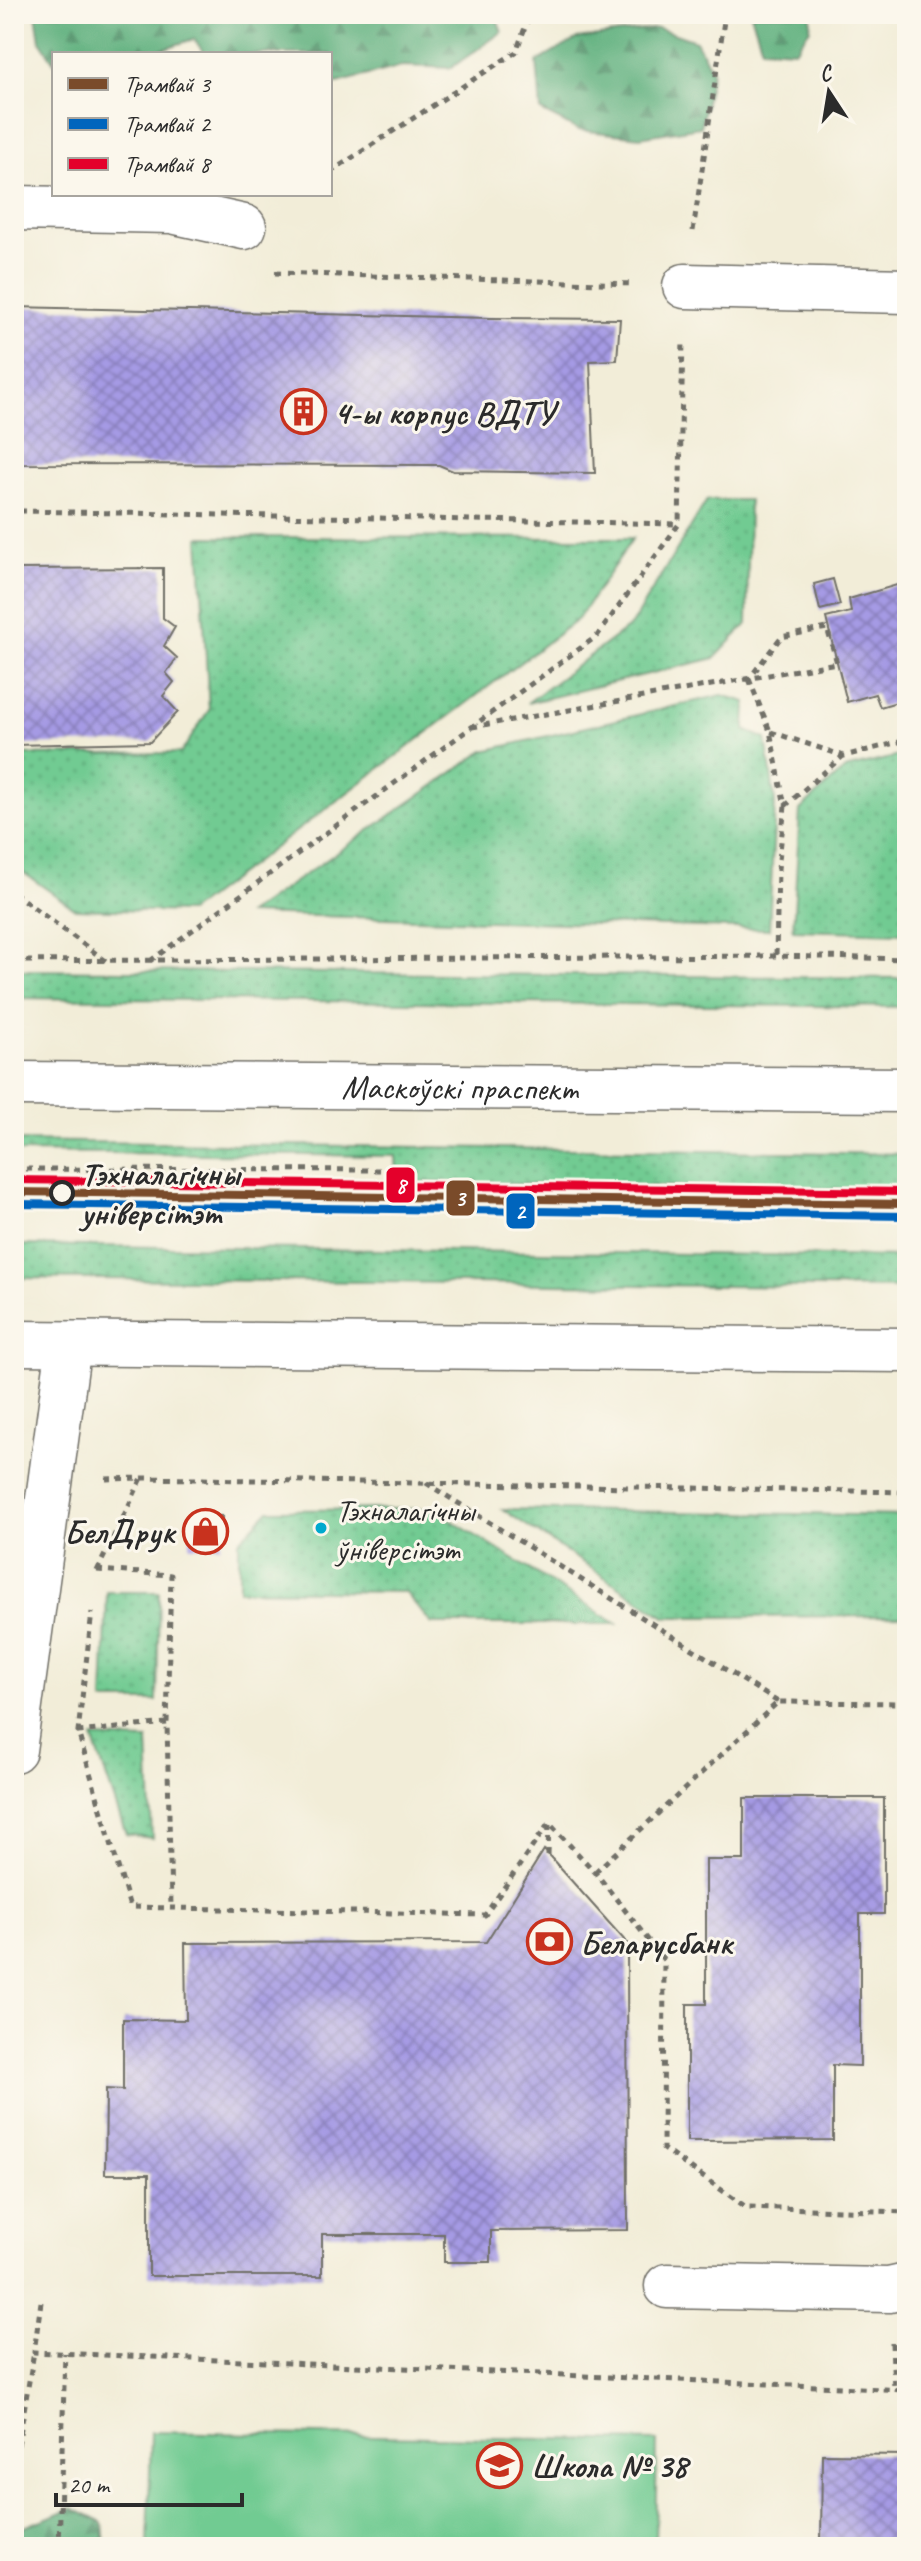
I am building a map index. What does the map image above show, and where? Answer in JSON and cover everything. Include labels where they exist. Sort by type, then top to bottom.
[{"type":"main road","points":[[14,208],[172,211],[244,227]]},
{"type":"main road","points":[[685,286],[907,291]]},
{"type":"main road","name":"Маскоўскі праспект","points":[[14,1084],[907,1090]]},
{"type":"main road","points":[[14,1343],[907,1350]]},
{"type":"main road","points":[[14,1750],[69,1344]]},
{"type":"main road","points":[[667,2286],[889,2290],[907,2286]]},
{"type":"path","points":[[332,171],[516,52],[530,14]]},
{"type":"path","points":[[150,961],[597,636],[679,524],[685,286],[725,14]]},
{"type":"path","points":[[262,272],[685,286]]},
{"type":"path","points":[[20,511],[679,524]]},
{"type":"path","points":[[471,727],[749,679],[837,663],[827,628],[781,637],[749,679]]},
{"type":"path","points":[[749,679],[770,731],[785,806],[778,869],[776,956]]},
{"type":"path","points":[[770,731],[844,756]]},
{"type":"path","points":[[785,806],[844,756],[907,740]]},
{"type":"path","points":[[14,893],[107,962]]},
{"type":"path","points":[[14,961],[776,956],[907,959]]},
{"type":"path","points":[[14,1169],[397,1170]]},
{"type":"path","points":[[95,1584],[97,1570],[142,1478]]},
{"type":"path","points":[[101,1479],[907,1492]]},
{"type":"path","points":[[426,1483],[778,1702],[907,1703]]},
{"type":"path","points":[[97,1570],[171,1575],[167,1723],[171,1907]]},
{"type":"path","points":[[94,1599],[78,1732],[130,1907],[485,1915],[549,1823]]},
{"type":"path","points":[[595,1872],[778,1702]]},
{"type":"path","points":[[64,1727],[78,1732],[167,1723]]},
{"type":"path","points":[[549,1823],[595,1872],[664,1960],[663,2149],[746,2207],[907,2212]]},
{"type":"path","points":[[548,1855],[549,1823]]},
{"type":"path","points":[[14,2469],[41,2302]]},
{"type":"path","points":[[34,2352],[907,2390]]},
{"type":"path","points":[[59,2547],[65,2353]]},
{"type":"green space","points":[[36,14],[495,14],[502,32],[451,68],[403,66],[332,84],[332,52],[204,52],[194,39],[156,52],[52,52],[52,59],[40,41]]},
{"type":"green space","points":[[751,14],[811,14],[810,29],[795,50],[762,48]]},
{"type":"green space","points":[[658,28],[696,41],[712,71],[701,127],[640,137],[578,130],[541,111],[537,62],[577,39]]},
{"type":"green space","points":[[707,500],[749,500],[747,624],[715,658],[527,703],[631,625]]},
{"type":"green space","points":[[199,537],[633,538],[578,619],[189,912],[75,909],[14,866],[14,755],[181,753],[209,710]]},
{"type":"green space","points":[[722,695],[746,702],[745,730],[766,739],[775,802],[769,929],[248,914],[484,751]]},
{"type":"green space","points":[[907,754],[907,933],[793,930],[800,810],[845,769]]},
{"type":"green space","points":[[14,970],[907,978],[907,1007],[14,998]]},
{"type":"green space","points":[[14,1141],[907,1154],[907,1190],[397,1182],[396,1156],[14,1152]]},
{"type":"green space","points":[[14,1245],[907,1257],[907,1288],[14,1278]]},
{"type":"green space","points":[[433,1509],[617,1624],[432,1624],[405,1592],[239,1590],[239,1541],[269,1510]]},
{"type":"green space","points":[[502,1509],[907,1516],[907,1616],[665,1617]]},
{"type":"green space","points":[[107,1592],[159,1592],[157,1701],[103,1701]]},
{"type":"green space","points":[[93,1738],[148,1740],[152,1838],[126,1834]]},
{"type":"green space","points":[[151,2432],[657,2441],[655,2547],[148,2547]]},
{"type":"green space","points":[[72,2508],[103,2523],[105,2547],[14,2547],[14,2531]]},
{"type":"building","name":"4-ы корпус ВДТУ","points":[[14,307],[620,319],[617,360],[590,361],[595,473],[453,471],[439,465],[14,464]]},
{"type":"building","points":[[163,568],[163,618],[175,627],[164,646],[177,658],[166,673],[174,682],[163,696],[178,712],[150,742],[14,745],[14,569]]},
{"type":"building","points":[[833,579],[840,605],[820,610],[814,584]]},
{"type":"building","points":[[907,582],[907,699],[880,707],[875,694],[847,702],[826,618],[851,612],[849,599]]},
{"type":"building","name":"БелДрук","points":[[190,1515],[222,1516],[221,1546],[190,1546]]},
{"type":"building","points":[[744,1798],[884,1798],[884,1914],[860,1914],[860,2066],[833,2065],[833,2140],[687,2141],[687,2004],[706,2004],[706,1860],[744,1860]]},
{"type":"building","points":[[544,1850],[627,1943],[628,2230],[491,2231],[491,2262],[444,2262],[444,2234],[322,2234],[322,2276],[149,2276],[149,2174],[105,2174],[106,2089],[123,2090],[123,2019],[186,2020],[185,1943],[486,1942]]},
{"type":"building","points":[[822,2454],[907,2455],[907,2547],[821,2547]]},
{"type":"tram line","name":"8","points":[[14,1180],[907,1192]]},
{"type":"tram line","name":"3","points":[[14,1192],[907,1204]]},
{"type":"tram line","name":"2","points":[[14,1204],[907,1216]]},
{"type":"place","name":"4-ы корпус ВДТУ","points":[[303,412]]},
{"type":"place","name":"Тэхналагічны універсітэт","points":[[62,1193]]},
{"type":"place","name":"Тэхналагічны ўніверсітэт","points":[[321,1528]]},
{"type":"place","name":"БелДрук","points":[[206,1531]]},
{"type":"place","name":"Беларусбанк","points":[[549,1942]]},
{"type":"place","name":"Школа № 38","points":[[500,2465]]}]
